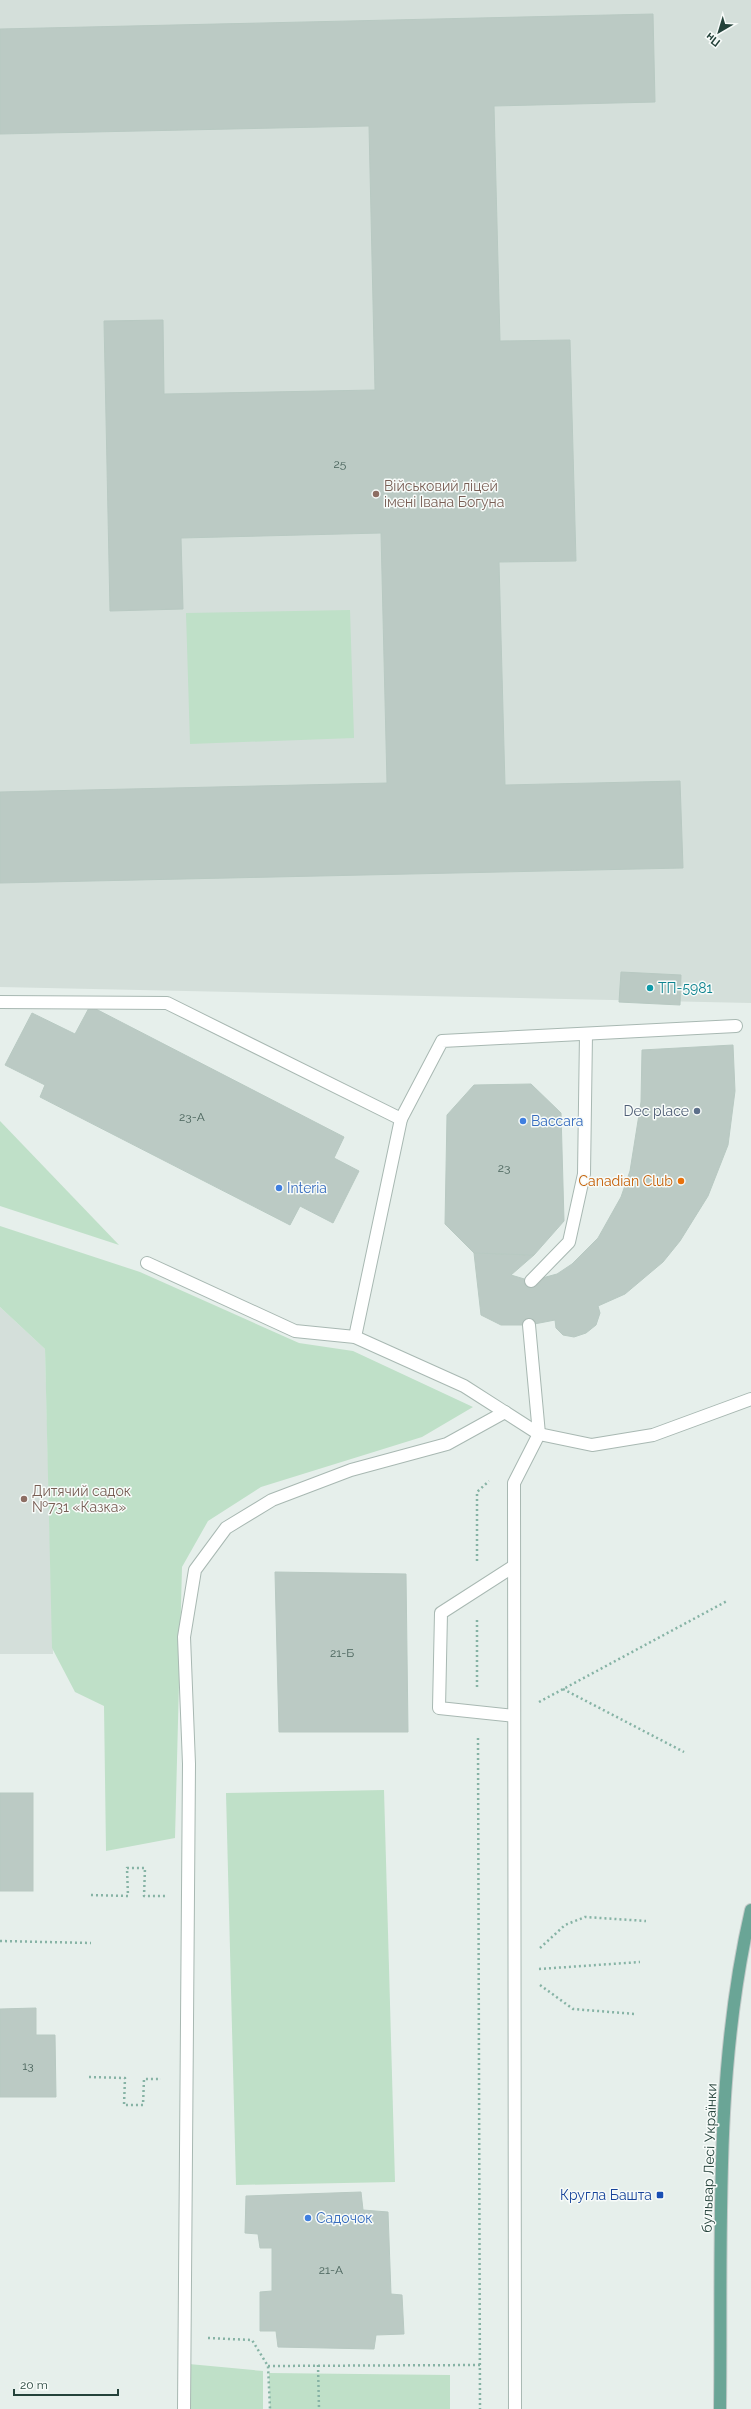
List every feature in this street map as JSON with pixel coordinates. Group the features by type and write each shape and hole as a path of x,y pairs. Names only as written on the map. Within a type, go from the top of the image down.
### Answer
{"main road":[{"name":"бульвар Лесі Українки","path":"720,2409 722,2195 728,2048 740,1959 751,1910"}],"lane":[{"path":"0,1002 167,1003 401,1119"},
{"path":"356,1338 401,1119 442,1041 736,1026"},
{"path":"531,1281 569,1242 584,1174 586,1034"},
{"path":"147,1263 295,1331 356,1338 464,1386 539,1434 592,1445 600,1444 654,1435 751,1399"},
{"path":"515,2409 520,1971 514,1716 514,1483 539,1434 529,1325"},
{"path":"184,2409 189,1764 184,1638 195,1570 226,1528 272,1500 351,1470 447,1444 505,1412"},
{"path":"514,1566 442,1613 439,1708 514,1716"}],"path":[{"path":"480,2409 477,1492 494,1476"},
{"path":"514,1716 727,1600"},
{"path":"563,1689 684,1752"},
{"path":"91,1894 128,1896 127,1868 145,1868 144,1896 188,1895"},
{"path":"520,1971 542,1946 565,1925 585,1917 646,1921"},
{"path":"0,1941 91,1943"},
{"path":"520,1971 640,1962"},
{"path":"520,1971 573,2009 635,2014"},
{"path":"89,2077 125,2078 124,2105 143,2104 144,2079 186,2078"},
{"path":"184,2338 252,2340 268,2366 270,2409"},
{"path":"318,2365 318,2409"},
{"path":"268,2366 480,2365"}],"shaded area":[{"name":"Військовий ліцей імені Івана Богуна","path":"0,0 751,0 751,1003 0,987"},
{"name":"Дитячий садок №731 «Казка»","path":"0,1307 45,1349 53,1654 0,1654"}],"green space":[{"path":"350,610 354,738 190,744 186,613"},
{"path":"0,1121 119,1245 0,1206"},
{"path":"0,1226 140,1272 299,1343 353,1351 473,1407 422,1437 261,1487 208,1521 182,1567 175,1838 106,1851 104,1706 75,1692 52,1648 45,1349 0,1307"},
{"path":"384,1790 395,2182 236,2185 226,1793"},
{"path":"189,2364 263,2371 263,2409 188,2409"},
{"path":"269,2373 450,2375 450,2409 270,2409"}],"building":[{"name":"Військовий ліцей імені Івана Богуна","path":"653,14 655,102 494,106 500,341 570,340 576,561 499,562 505,785 680,781 683,868 0,883 0,792 387,783 381,533 181,538 183,609 110,611 104,321 163,320 164,394 375,390 369,126 0,134 0,29"},
{"name":"ТП-5981","path":"621,972 681,975 680,1005 619,1002"},
{"path":"90,1006 344,1137 334,1158 359,1171 333,1223 300,1206 290,1225 40,1097 45,1085 5,1065 32,1013 75,1034"},
{"path":"733,1045 735,1091 728,1145 708,1196 680,1241 663,1262 625,1294 598,1306 600,1313 596,1325 586,1333 574,1337 563,1335 556,1328 555,1320 529,1325 501,1325 481,1315 474,1253 534,1255 511,1275 531,1281 557,1274 572,1264 598,1238 621,1197 630,1171 641,1102 642,1050"},
{"path":"531,1084 561,1113 564,1221 534,1255 474,1253 445,1224 447,1115 474,1085"},
{"path":"275,1572 406,1574 408,1732 279,1732"},
{"path":"0,1793 33,1793 33,1891 0,1891"},
{"path":"36,2008 36,2035 55,2035 56,2097 0,2097 0,2009"},
{"path":"361,2192 363,2210 388,2212 391,2294 402,2295 404,2334 376,2335 374,2349 278,2347 276,2331 260,2331 260,2292 272,2291 272,2248 260,2248 258,2234 245,2233 246,2196"}],"place":[{"name":"Військовий ліцей імені Івана Богуна","path":"376,494"},
{"name":"ТП-5981","path":"650,988"},
{"name":"Dec place","path":"697,1111"},
{"name":"Baccara","path":"523,1121"},
{"name":"Canadian Club","path":"681,1181"},
{"name":"Interia","path":"279,1188"},
{"name":"Дитячий садок №731 «Казка»","path":"24,1499"},
{"name":"Кругла Башта","path":"660,2195"},
{"name":"Садочок","path":"308,2218"}]}
